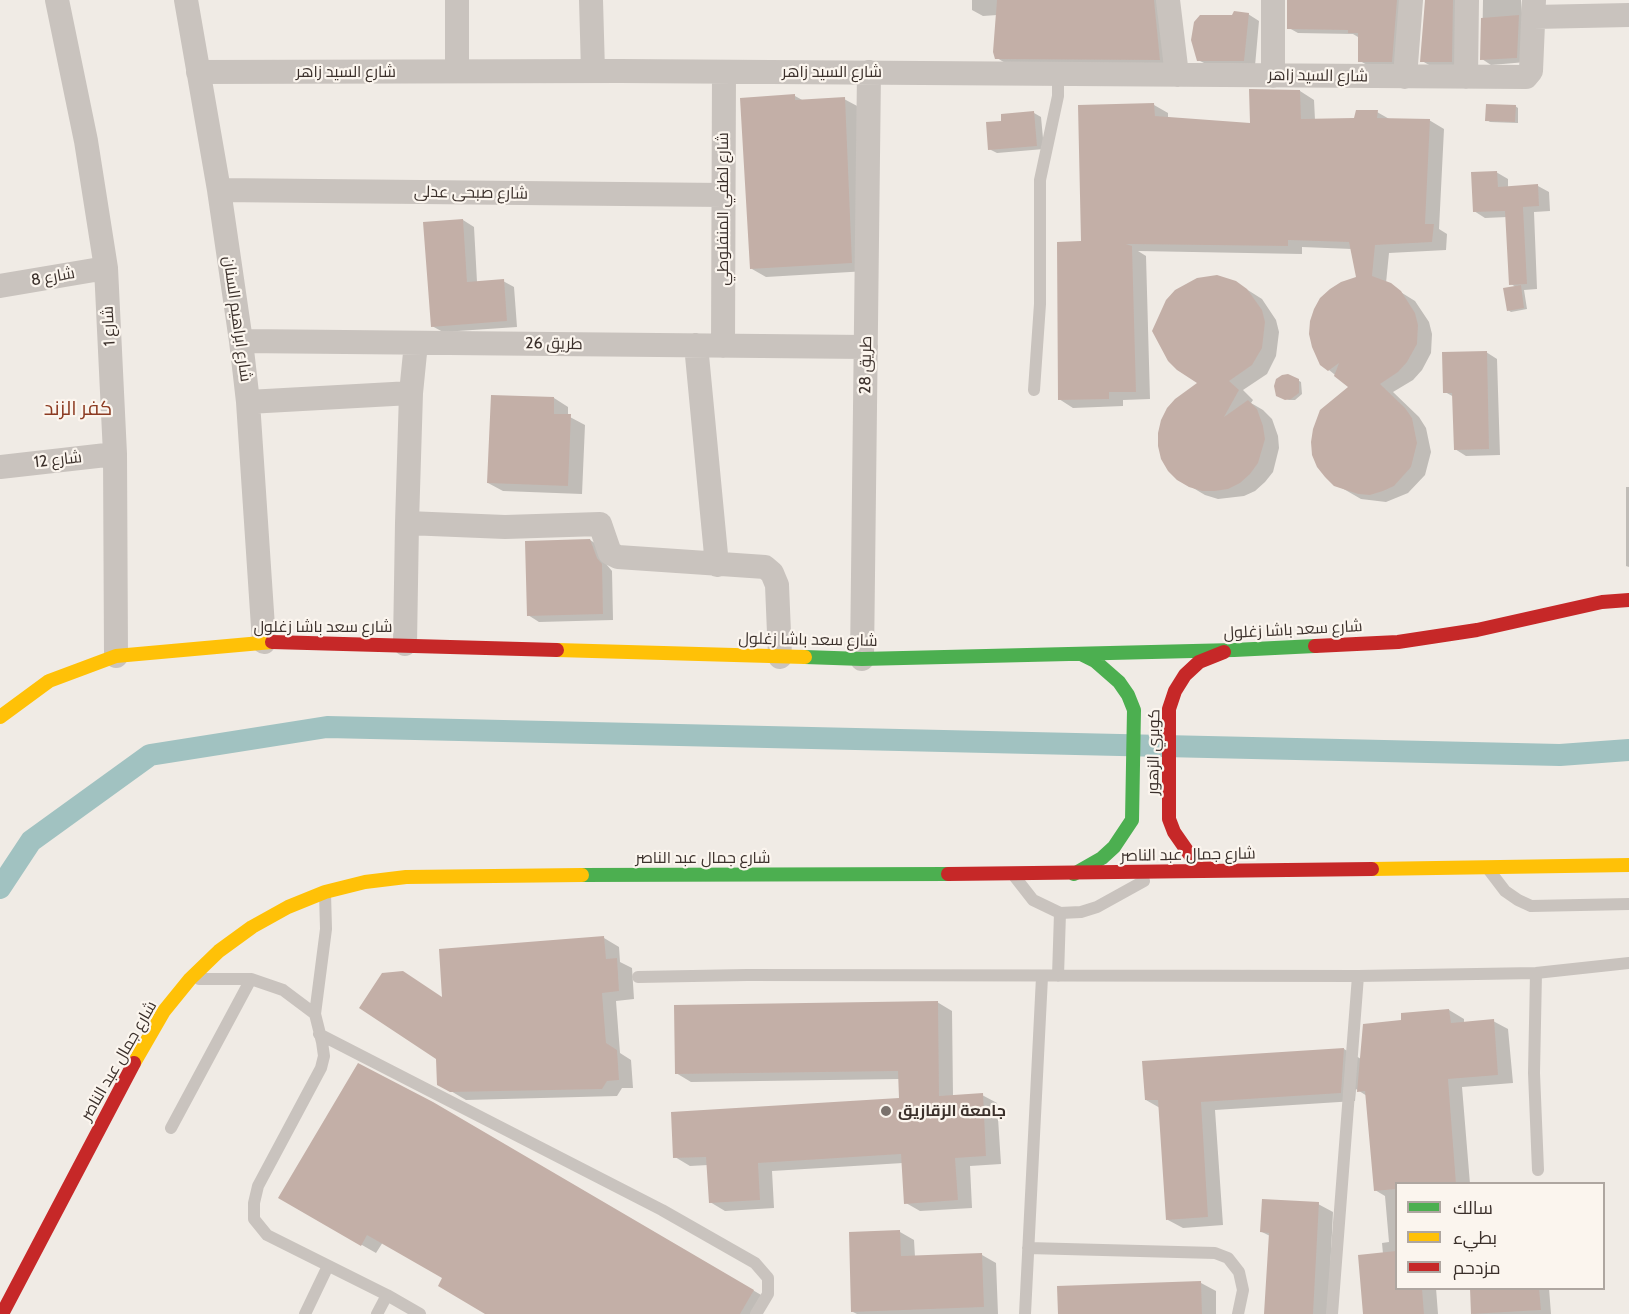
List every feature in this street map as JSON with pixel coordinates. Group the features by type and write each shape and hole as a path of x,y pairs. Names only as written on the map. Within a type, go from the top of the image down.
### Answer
{"highway":[{"name":"شارع سعد باشا زغلول","path":"0,717 49,681 116,656 264,642 405,644 862,659 1234,650 1398,642 1477,630 1602,602 1629,600"},
{"name":"كوبري الزهور","path":"1213,871 1190,855 1177,838 1169,819 1169,709 1174,691 1185,675 1199,662 1216,654 1234,650"},
{"name":"كوبري الزهور","path":"1074,874 1102,858 1114,847 1132,820 1134,710 1128,695 1114,676 1095,661 1081,654"},
{"name":"شارع جمال عبد الناصر","path":"2,1314 142,1047 164,1011 190,979 219,951 252,927 288,907 326,892 375,881 468,875 1074,874 1629,865"}],"street":[{"name":"شارع 1","path":"57,0 86,141 106,268 115,454 116,656"},
{"name":"شارع ابراهيم السنان","path":"186,0 219,190 241,340 248,402 264,642"},
{"path":"457,0 457,71"},
{"path":"591,0 593,71"},
{"path":"1168,0 1177,75"},
{"path":"1273,0 1273,76"},
{"path":"1405,77 1411,0"},
{"path":"1466,77 1467,0"},
{"name":"شارع السيد زاهر","path":"198,72 870,72 1526,77 1530,74 1534,8"},
{"path":"1534,8 1629,15"},
{"name":"شارع لطفي المنفلوطي","path":"723,346 724,72"},
{"name":"طريق 28","path":"862,659 870,72"},
{"name":"شارع صبحى عدلى","path":"219,190 723,195"},
{"name":"شارع 8","path":"0,286 106,268"},
{"name":"طريق 26","path":"241,340 866,347"},
{"path":"405,644 411,393 416,343"},
{"path":"696,345 717,566"},
{"path":"248,402 411,393"},
{"name":"شارع 12","path":"0,467 115,454"},
{"path":"407,523 505,527 600,524 609,553 618,557 717,566 760,566 772,573 777,585 780,657"}],"lane":[{"path":"1034,390 1040,303 1040,180 1058,96 1058,74"},
{"path":"1487,867 1506,891 1532,906 1629,904"},
{"path":"1013,873 1033,900 1060,913 1082,912 1097,907 1160,872"},
{"path":"326,892 326,928 315,1014 324,1056 321,1068 258,1186 254,1203 254,1219 267,1235 420,1314"},
{"path":"1058,976 1060,913"},
{"path":"638,977 747,975 1358,976 1536,973 1629,963"},
{"path":"1536,973 1534,1073 1538,1170"},
{"path":"1332,1314 1358,976"},
{"path":"1025,1314 1042,977"},
{"path":"190,979 251,979 283,990 315,1014"},
{"path":"171,1128 251,979"},
{"path":"319,1034 662,1210 755,1263 768,1278 768,1294 756,1314"},
{"path":"1028,1248 1215,1253 1228,1258 1239,1272 1243,1290 1238,1314"},
{"path":"305,1314 328,1266"},
{"path":"377,1314 387,1295"}],"building":[{"path":"997,0 1154,0 1160,60 995,59 993,52"},
{"path":"1287,0 1397,0 1392,62 1358,62 1358,33 1348,33 1348,30 1287,29"},
{"path":"1425,0 1453,0 1452,62 1420,62"},
{"path":"1234,11 1249,13 1244,61 1197,61 1191,40 1194,22 1200,15 1232,15"},
{"path":"1519,15 1517,58 1480,60 1481,18"},
{"path":"1249,89 1300,90 1301,119 1354,118 1356,110 1378,110 1377,118 1430,119 1425,224 1434,224 1432,242 1375,245 1372,276 1391,283 1401,291 1415,313 1418,325 1417,344 1407,362 1398,372 1380,384 1412,418 1417,443 1411,467 1394,486 1383,491 1370,495 1358,494 1334,486 1317,467 1312,455 1313,429 1320,410 1348,387 1334,376 1339,363 1328,371 1320,365 1309,334 1310,321 1320,298 1341,282 1356,277 1349,242 1288,240 1288,246 1126,244 1132,246 1136,392 1109,392 1109,399 1058,400 1057,242 1081,241 1078,105 1154,103 1155,116 1250,123"},
{"path":"795,94 795,100 845,97 852,263 750,269 740,98"},
{"path":"1486,104 1516,105 1515,122 1485,121"},
{"path":"1034,111 1037,146 988,150 986,122 1001,121 1001,114"},
{"path":"1497,171 1498,187 1538,184 1539,206 1523,207 1527,284 1509,285 1505,211 1473,212 1471,172"},
{"path":"463,219 467,282 504,279 507,321 431,327 423,222"},
{"path":"1217,275 1236,281 1247,289 1262,310 1265,322 1262,348 1252,365 1229,381 1239,390 1224,417 1248,400 1257,409 1265,439 1258,463 1240,483 1228,489 1202,491 1177,480 1161,459 1158,433 1161,420 1175,399 1197,383 1168,361 1152,331 1166,300 1175,290 1197,278"},
{"path":"1521,285 1524,308 1507,311 1503,288"},
{"path":"1487,351 1489,449 1454,450 1452,393 1443,393 1442,352"},
{"path":"1288,374 1299,379 1299,393 1285,400 1276,396 1274,386 1276,379"},
{"path":"491,395 554,397 554,414 571,414 568,486 487,483"},
{"path":"590,539 597,558 602,564 603,614 527,616 525,541"},
{"path":"604,936 606,959 617,958 619,991 602,993 606,1043 617,1050 619,1080 607,1081 602,1089 450,1092 437,1085 436,1059 359,1008 382,973 403,971 442,997 439,949"},
{"path":"938,1001 939,1096 983,1093 986,1156 955,1158 958,1200 904,1204 901,1154 758,1163 760,1200 709,1203 706,1157 673,1158 671,1112 899,1098 898,1071 675,1074 674,1005"},
{"path":"1449,1009 1451,1023 1494,1019 1498,1075 1448,1079 1456,1182 1395,1182 1395,1189 1374,1191 1365,1091 1357,1092 1363,1024 1401,1020 1401,1013"},
{"path":"1344,1048 1341,1093 1201,1102 1208,1217 1166,1220 1158,1100 1145,1100 1142,1061"},
{"path":"358,1063 433,1102 754,1290 740,1314 485,1314 438,1286 442,1278 367,1235 361,1246 278,1198"},
{"path":"1262,1199 1319,1202 1313,1314 1264,1314 1269,1233 1260,1232"},
{"path":"900,1230 901,1256 982,1253 984,1307 851,1312 849,1232"},
{"path":"1395,1251 1395,1290 1422,1290 1424,1314 1363,1314 1358,1255"},
{"path":"1201,1281 1202,1314 1058,1314 1057,1286"},
{"path":"1470,1290 1539,1290 1541,1310 1471,1314"}],"waterway":[{"path":"0,888 31,841 150,755 327,727 1560,755 1629,750"}],"traffic: fast":[{"path":"805,657 862,659 1315,646"},
{"path":"1074,874 1102,858 1114,847 1132,820 1134,710 1119,682 1095,661 1081,654"},
{"path":"582,875 948,874"}],"traffic: slow":[{"path":"0,717 49,681 116,656 272,642"},
{"path":"557,650 805,657"},
{"path":"1372,869 1629,865"},
{"path":"134,1063 164,1011 190,979 219,951 252,927 288,907 325,892 365,882 406,877 582,875"}],"traffic: jam":[{"path":"1315,646 1398,642 1477,630 1602,602 1629,600"},
{"path":"272,642 557,650"},
{"path":"1213,871 1190,855 1174,832 1169,819 1169,709 1175,691 1185,675 1199,662 1224,652"},
{"path":"948,874 1372,869"},
{"path":"2,1314 134,1063"}],"place":[{"name":"جامعة الزقازيق","path":"886,1111"}],"district":[{"name":"كفر الزند","path":"78,409"}]}
